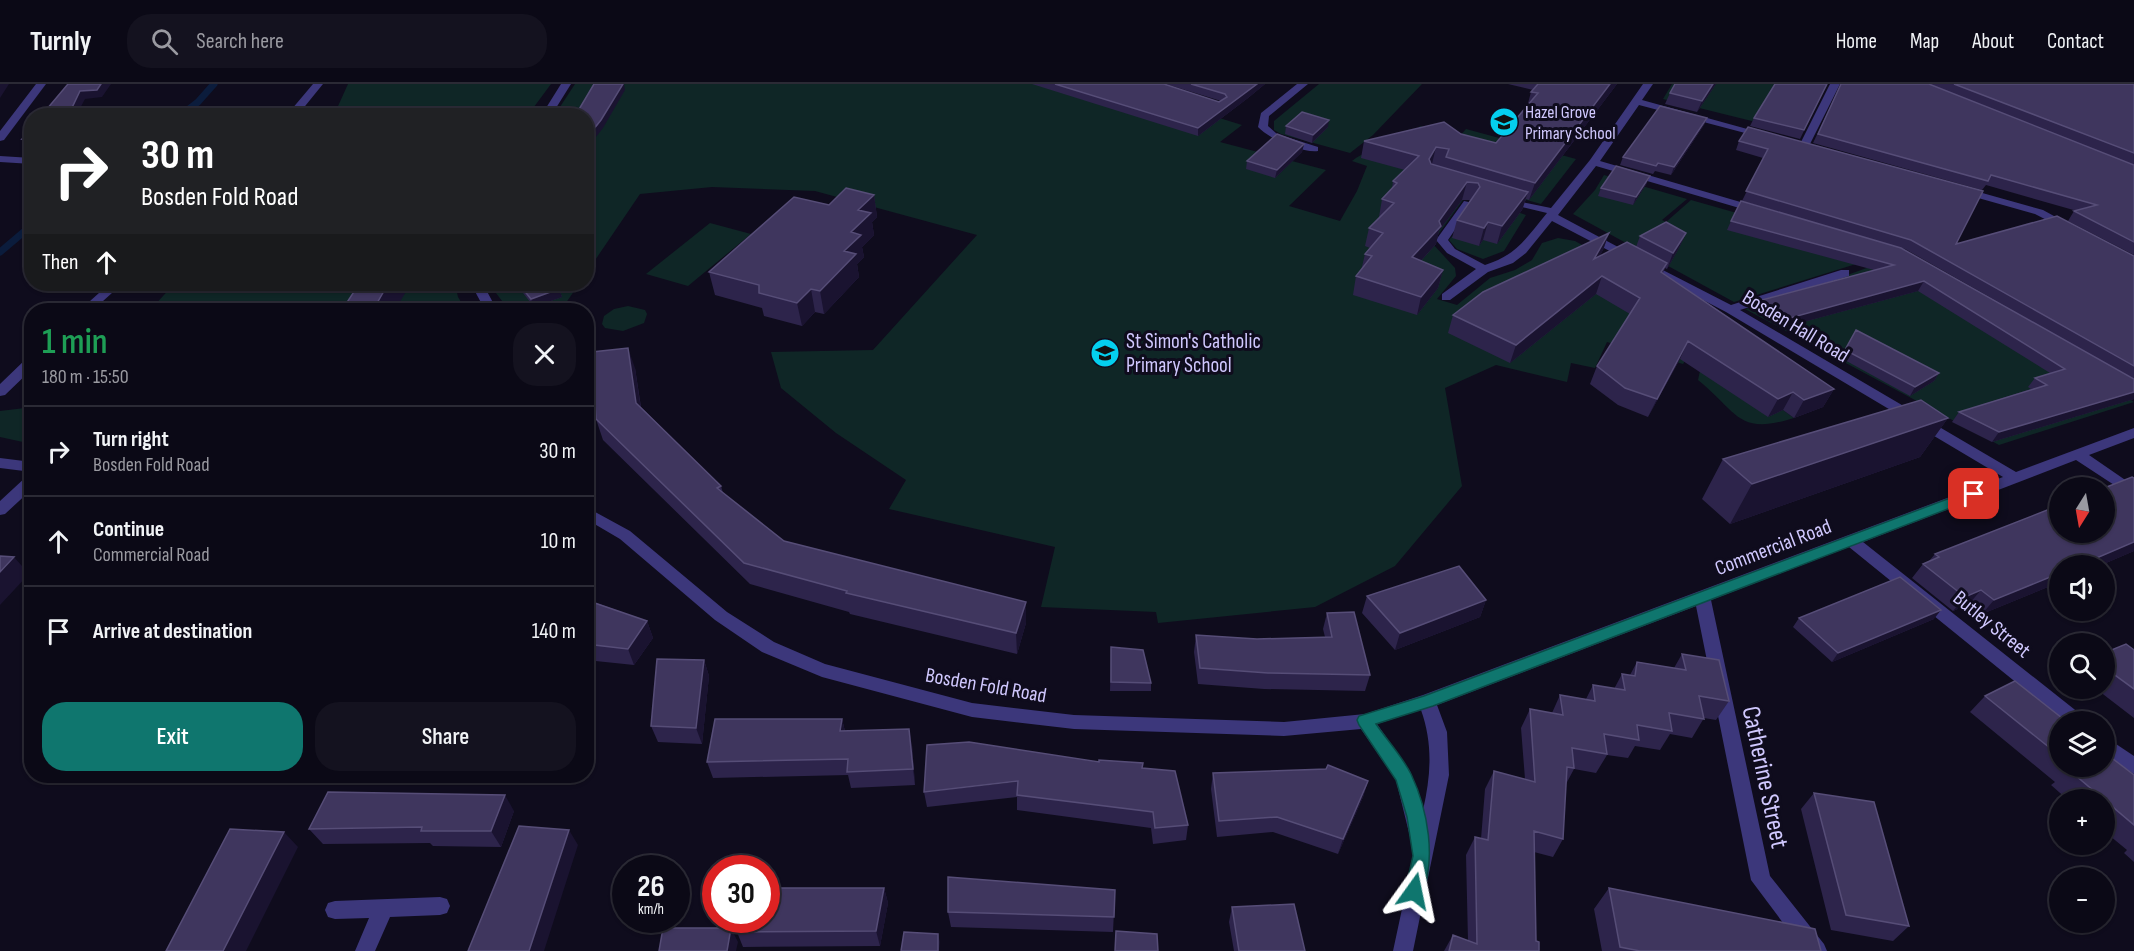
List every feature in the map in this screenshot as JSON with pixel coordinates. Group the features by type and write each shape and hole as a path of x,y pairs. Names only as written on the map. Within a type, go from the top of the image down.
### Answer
{"street":[{"path":"0,138 41,84"},
{"path":"298,108 318,84"},
{"path":"551,108 566,84"},
{"path":"1303,84 1264,116 1263,127 1273,136 1314,148"},
{"path":"1446,297 1484,270 1509,261 1522,251 1594,162 1648,84"},
{"path":"1804,146 1835,84"},
{"path":"1636,102 1771,137"},
{"path":"0,159 24,160"},
{"path":"1594,162 1764,212"},
{"path":"1950,187 2039,212 2081,235"},
{"name":"Bosden Hall Road","path":"1494,197 1553,214 1730,309 2015,478"},
{"path":"1468,203 1442,240 1451,251 1484,270"},
{"path":"1730,309 1845,273"},
{"path":"94,303 108,291"},
{"path":"0,392 24,369"},
{"name":"Commercial Road","path":"1427,701 2134,433"},
{"path":"2077,454 2134,493"},
{"path":"0,463 24,466"},
{"path":"0,510 24,488"},
{"name":"Bosden Fold Road","path":"594,517 625,535 721,616 768,647 822,670 972,710 1074,722 1284,729 1365,720 1427,701"},
{"name":"Butley Street","path":"1850,540 2064,711"},
{"name":"Catherine Street","path":"1702,596 1761,880 1817,951"},
{"path":"1403,951 1440,775 1438,732 1427,701"},
{"path":"1365,720 1404,777 1416,817 1422,856"},
{"path":"2115,751 2134,766"},
{"path":"335,910 440,906"},
{"path":"365,951 384,908"}],"green space":[{"path":"348,84 551,84 533,108 337,108"},
{"name":"St Simon's Catholic Primary School","path":"575,84 1110,84 1242,125 1220,142 1326,170 1289,206 1340,221 1357,191 1367,166 1352,161 1360,155 1406,138 1420,126 1459,137 1466,129 1576,159 1541,204 1446,178 1456,168 1433,163 1418,180 1466,196 1432,243 1455,268 1456,276 1437,299 1457,305 1490,278 1515,270 1532,260 1542,243 1558,238 1575,241 1684,301 1697,342 1683,364 1607,342 1595,368 1571,363 1567,382 1496,365 1445,388 1462,486 1395,566 1315,607 1158,623 1156,612 1041,607 1055,547 889,509 906,480 836,433 781,388 771,352 873,350 977,235 815,191 712,187 640,194 594,262 594,108 559,108"},
{"path":"1319,84 1422,84 1373,135 1350,153 1281,134 1274,130 1274,121"},
{"path":"1672,84 1819,84 1796,132 1663,99"},
{"path":"1604,175 1687,199 1662,220 1666,222 1691,200 1885,255 1734,302 1573,214 1595,190"},
{"path":"1482,200 1526,215 1504,251 1483,259 1457,249 1449,240"},
{"path":"710,223 751,234 688,286 646,274"},
{"path":"1897,257 2134,402 1999,445 1745,309 1814,291 1828,282"},
{"path":"168,291 457,291 462,303 157,303"},
{"path":"494,291 574,291 566,303 504,303"},
{"path":"628,306 645,310 647,314 644,323 623,331 605,328 602,324 604,316 614,309"},
{"path":"1701,366 1773,403 1794,418 1761,424 1740,418 1698,380"},
{"path":"24,408 23,442 0,437 0,411"}],"building":[{"path":"68,84 101,84 97,90 80,91 72,108 48,108"},
{"path":"594,84 623,84 594,129 594,108 580,108"},
{"path":"1055,84 1164,84 1219,102 1227,97 1225,94 1191,84 1257,84 1198,128"},
{"path":"1538,84 1610,84 1535,183 1446,157 1449,149 1436,147 1429,159 1431,164 1528,192 1502,226 1488,222 1484,228 1457,220 1480,187 1478,183 1467,182 1439,221 1441,226 1412,257 1443,270 1421,297 1356,276 1372,256 1365,254 1383,233 1369,228 1394,203 1382,199 1397,183 1393,181 1419,156 1364,141 1444,122 1461,134 1496,143 1538,93 1531,92"},
{"path":"1675,84 1713,84 1702,101 1670,93"},
{"path":"1775,84 1827,84 1804,130 1754,118"},
{"path":"1841,84 1929,84 2134,165 2134,242 2074,211 2097,205 1991,175 1988,181 1818,134"},
{"path":"1954,84 2134,84 2134,153"},
{"path":"1660,106 1707,118 1674,167 1658,163 1656,166 1623,157"},
{"path":"1302,112 1329,120 1313,135 1286,126"},
{"path":"1748,127 1983,191 1956,244 2057,216 2134,256 2134,366 1911,240 1746,191 1768,149 1739,141"},
{"path":"1277,134 1304,144 1277,170 1247,161"},
{"path":"1616,166 1650,176 1636,197 1601,188"},
{"path":"846,188 874,195 858,210 871,213 851,232 861,235 844,251 856,254 820,291 811,289 797,303 759,293 759,285 709,272 794,197 829,205"},
{"path":"1741,201 1901,248 2134,379 2134,392 1999,432 1959,412 2047,385 2035,378 2065,369 1924,281 1790,318 1758,301 1894,265 1731,221"},
{"path":"1666,222 1686,233 1673,253 1640,236"},
{"path":"1609,233 1594,259 1627,242 1667,263 1661,272 1834,389 1804,400 1793,392 1778,399 1688,341 1657,399 1625,388 1597,366 1640,298 1602,276 1516,345 1453,315 1483,292"},
{"path":"354,291 384,291 377,303 347,303"},
{"path":"525,291 553,291 531,299"},
{"path":"1856,330 1939,373 1915,387 1845,350"},
{"path":"628,348 636,403 721,486 717,488 784,541 1026,602 1016,633 846,593 847,591 744,563 596,419 594,352"},
{"path":"1921,400 1948,418 1752,484 1723,459"},
{"path":"2134,478 2134,542 2104,555 2049,555 2049,578 1994,600 1981,590 1965,597 1923,564 1939,557 1935,554 2049,509 2049,543 2115,543 2115,484"},
{"path":"0,556 14,557 0,572"},
{"path":"1459,566 1486,600 1400,633 1367,596"},
{"path":"1900,577 1941,610 1838,653 1799,618"},
{"path":"594,603 647,621 628,649 594,645"},
{"path":"1354,612 1370,675 1268,673 1200,668 1196,635 1257,639 1332,637 1327,613"},
{"path":"2126,644 2134,650 2134,689 2115,675 2115,648"},
{"path":"1111,647 1143,650 1151,683 1111,682"},
{"path":"1682,654 1719,660 1729,701 1699,696 1704,719 1669,713 1672,731 1637,725 1639,740 1604,734 1607,754 1572,748 1574,768 1567,767 1563,839 1534,831 1536,941 1539,942 1539,951 1449,951 1453,935 1477,944 1475,837 1488,840 1494,771 1535,782 1530,709 1563,715 1560,695 1595,701 1593,685 1625,690 1622,674 1635,676 1637,662 1686,670"},
{"path":"657,659 704,660 696,728 651,726"},
{"path":"2015,681 2053,711 2049,711 2049,747 1985,696"},
{"path":"715,719 842,719 840,731 909,729 913,769 847,772 848,759 707,762"},
{"path":"969,742 1099,762 1099,760 1143,763 1142,768 1175,771 1188,825 1155,828 1153,812 1017,795 1018,781 924,792 927,745"},
{"path":"2115,760 2134,775 2134,825 2115,809 2115,789 2092,789 2077,777 2115,777"},
{"path":"1328,765 1368,781 1343,839 1277,817 1219,821 1213,773 1326,769"},
{"path":"328,792 505,795 491,831 421,831 422,827 309,829"},
{"path":"1814,793 1874,802 1909,926 1846,915"},
{"path":"519,826 569,830 529,951 468,951"},
{"path":"230,829 284,832 223,951 166,951"},
{"path":"948,877 1115,890 1114,917 948,912"},
{"path":"780,888 884,888 876,931 780,932"},
{"path":"1609,888 1815,929 1821,951 1640,951 1620,947"},
{"path":"1294,904 1305,951 1239,951 1232,907"},
{"path":"690,928 702,928 702,933 730,933 727,951 659,951 662,933 690,933"},
{"path":"1116,931 1157,934 1158,951 1115,951"},
{"path":"904,932 938,934 938,951 901,951"}],"waterway":[{"path":"190,108 214,84"},
{"path":"0,252 24,232"}],"place":[{"name":"Hazel Grove Primary School","path":"1504,122"},
{"name":"St Simon's Catholic Primary School","path":"1105,353"}],"route":[{"path":"1414,891 1422,856 1416,817 1404,777 1365,720 1427,701 1974,494"}]}
